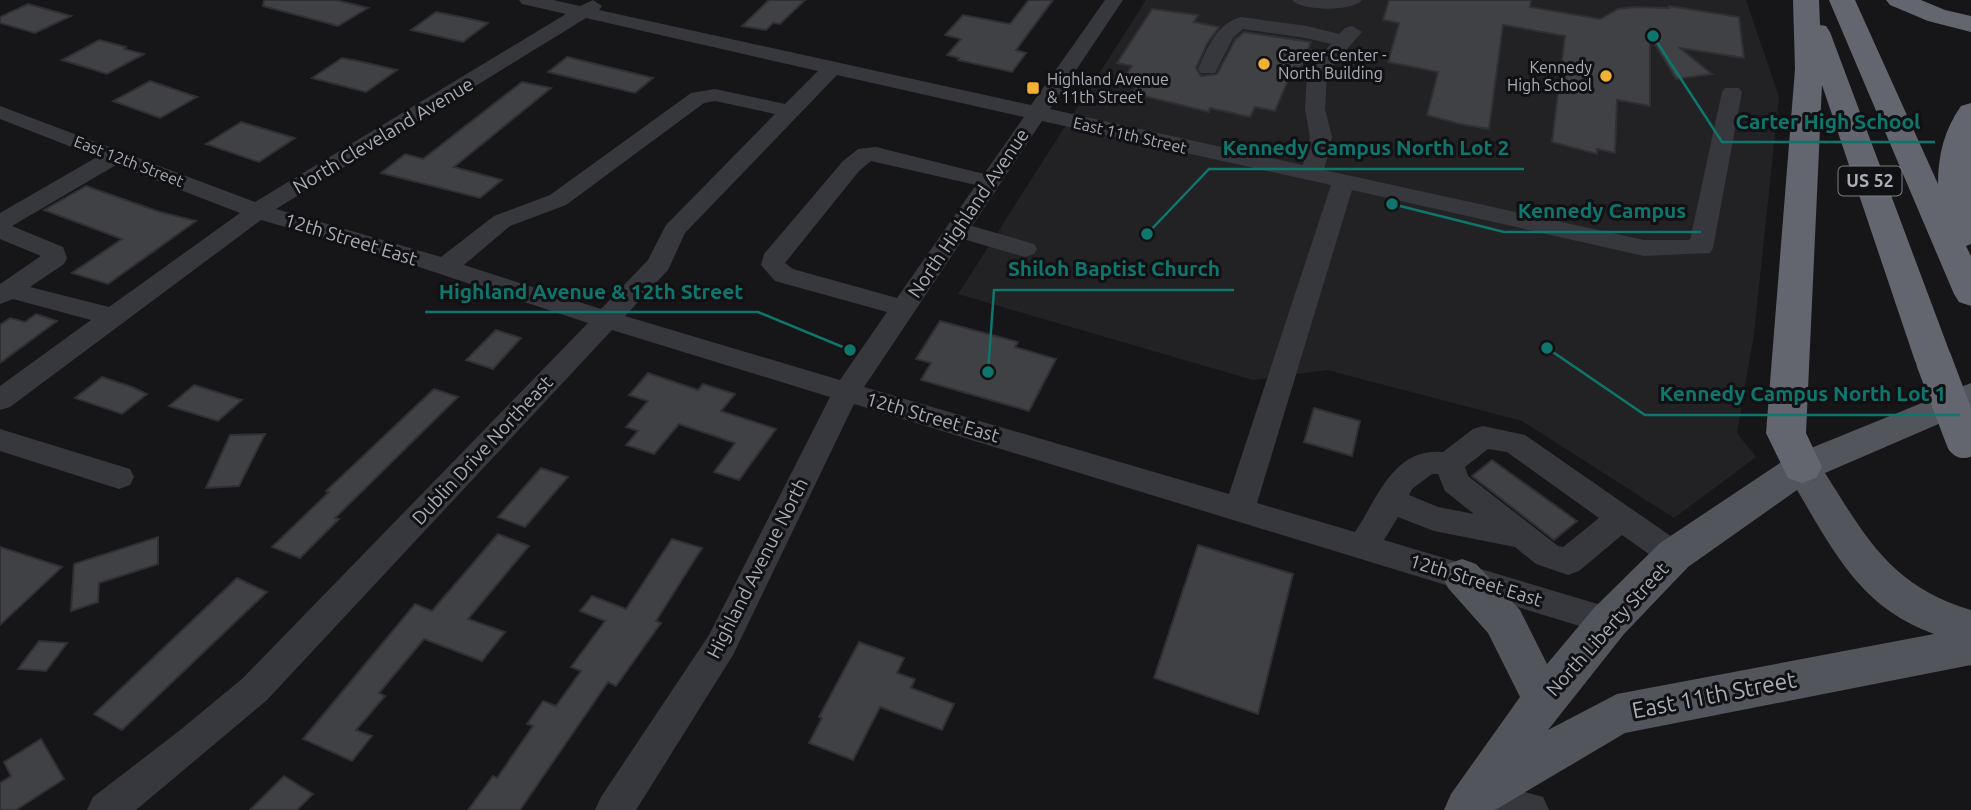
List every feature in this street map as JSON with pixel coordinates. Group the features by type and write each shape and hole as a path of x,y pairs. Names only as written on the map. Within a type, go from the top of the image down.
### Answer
{"highway":[{"name":"US 52","path":"1806,0 1967,449"},
{"path":"1802,467 1786,433 1809,69 1806,0"},
{"name":"US 52","path":"1842,0 1969,289"},
{"path":"1899,0 1937,16 1971,24"},
{"path":"1969,289 1953,195 1959,136 1971,112"}],"main road":[{"name":"North Liberty Street","path":"1472,803 1544,699 1609,621 1674,555 1802,467 1971,396"},
{"path":"1802,467 1873,578 1917,609 1950,623 1971,628"},
{"path":"1462,576 1505,623 1516,651 1544,699"},
{"name":"East 11th Street","path":"1472,803 1617,714 1971,646"}],"street":[{"name":"East 11th Street","path":"528,0 593,6 833,67 1035,114 1644,248 1701,248 1732,92"},
{"name":"North Highland Avenue","path":"847,391 1114,0"},
{"path":"1301,0 1348,3 1353,0"},
{"name":"North Cleveland Avenue","path":"0,400 257,211 593,6"},
{"path":"1208,69 1233,24 1347,36 1317,71 1315,109 1321,137 1312,175"},
{"name":"Dublin Drive Northeast","path":"106,810 192,743 255,688 357,584 659,264 674,230 833,67"},
{"path":"445,267 502,222 558,200 698,97 715,95 790,111"},
{"name":"East 12th Street","path":"0,112 257,211"},
{"path":"904,308 784,275 773,265 773,260 851,166 866,155 876,154 989,182"},
{"path":"0,223 115,156"},
{"path":"1240,508 1343,183"},
{"name":"12th Street East","path":"257,211 445,267 605,319 1609,621"},
{"path":"957,229 1025,249"},
{"path":"0,230 54,252 55,258 4,293"},
{"path":"4,293 113,317"},
{"name":"Highland Avenue North","path":"614,810 721,645 847,391"},
{"path":"1363,546 1392,501 1400,482 1426,462 1449,464 1483,437 1515,443 1674,555"},
{"path":"0,440 119,477"},
{"path":"1449,464 1456,483 1547,555 1568,562 1621,517"},
{"path":"1392,501 1434,519 1524,536"},
{"path":"1472,803 1530,810"}],"shaded area":[{"path":"1146,0 1746,0 1779,97 1754,334 1737,433 1756,457 1674,518 1522,421 1327,370 1253,380 958,294"}],"building":[{"path":"264,0 336,0 368,8 338,26 263,6"},
{"path":"769,0 805,0 780,24 773,23 766,30 742,26"},
{"path":"1029,0 1053,0 1016,50 1026,53 1012,72 947,55 961,39 945,35 963,15 1010,24"},
{"path":"1389,0 1531,0 1530,7 1600,19 1618,9 1669,6 1739,17 1744,58 1680,48 1712,74 1676,79 1650,36 1650,106 1617,100 1615,153 1597,149 1597,154 1552,142 1565,36 1503,25 1489,129 1460,124 1427,115 1438,72 1388,62 1399,23 1383,20"},
{"path":"28,4 71,16 35,33 0,23 0,17"},
{"name":"Career Center - North Building","path":"1152,9 1198,15 1194,22 1219,27 1207,44 1196,68 1201,76 1217,74 1235,40 1244,32 1311,42 1301,67 1294,66 1275,111 1255,107 1250,117 1210,108 1209,112 1132,93 1139,81 1124,78 1132,66 1117,63"},
{"path":"436,12 488,23 463,42 411,30"},
{"path":"99,40 144,54 107,74 62,60"},
{"path":"567,57 653,78 635,93 548,72"},
{"path":"342,58 397,70 366,92 312,78"},
{"path":"150,81 197,97 160,118 113,101"},
{"path":"522,82 551,88 454,167 502,180 480,198 381,173 405,154 423,159"},
{"path":"241,122 295,138 259,162 206,144"},
{"path":"86,186 160,212 196,221 108,284 72,273 122,239 44,210"},
{"path":"36,314 57,321 0,363 0,325 10,318 25,322"},
{"path":"940,321 1018,342 1015,347 1056,359 1029,411 921,380 931,363 916,359"},
{"path":"496,330 521,338 493,369 466,360"},
{"path":"648,373 698,390 703,384 735,394 721,411 776,429 739,480 714,472 735,443 679,424 654,454 626,445 638,431 626,427 648,401 629,395"},
{"path":"102,377 147,394 122,414 75,398"},
{"path":"194,385 242,400 218,421 169,406"},
{"path":"434,389 458,397 335,518 339,519 300,558 272,547 329,492 326,491"},
{"path":"1314,408 1360,421 1352,456 1304,442"},
{"path":"265,434 239,486 206,488 230,435"},
{"path":"1492,460 1577,521 1554,540 1472,476"},
{"path":"541,468 568,477 525,527 498,517"},
{"path":"498,534 529,546 468,619 505,632 482,661 424,639 379,693 385,696 356,730 372,736 352,761 303,739 415,604 432,611"},
{"path":"158,537 158,564 99,583 98,602 71,611 74,564"},
{"path":"672,539 702,548 656,621 661,623 616,686 608,682 520,810 468,810 493,776 497,778 533,726 527,724 543,701 556,706 581,671 571,667 605,621 580,611 592,596 626,609"},
{"path":"1198,545 1293,574 1258,714 1154,678"},
{"path":"0,547 62,567 0,625"},
{"path":"237,578 267,592 122,730 94,714"},
{"path":"39,641 67,643 46,671 18,669"},
{"path":"859,642 904,658 897,673 915,679 911,688 954,704 942,730 880,707 853,760 809,743 822,718 819,717"},
{"path":"41,739 64,779 16,810 0,810 0,783 11,776 4,762"},
{"path":"284,776 313,794 297,810 250,810"}],"place":[{"name":"Carter High School","path":"1653,36"},
{"name":"Career Center - North Building","path":"1264,64"},
{"name":"Kennedy High School","path":"1606,76"},
{"name":"Highland Avenue & 11th Street","path":"1033,88"},
{"name":"Kennedy Campus","path":"1392,204"},
{"name":"Kennedy Campus North Lot 2","path":"1147,234"},
{"name":"Kennedy Campus North Lot 1","path":"1547,348"},
{"name":"Highland Avenue & 12th Street","path":"850,350"},
{"name":"Shiloh Baptist Church","path":"988,372"}]}
